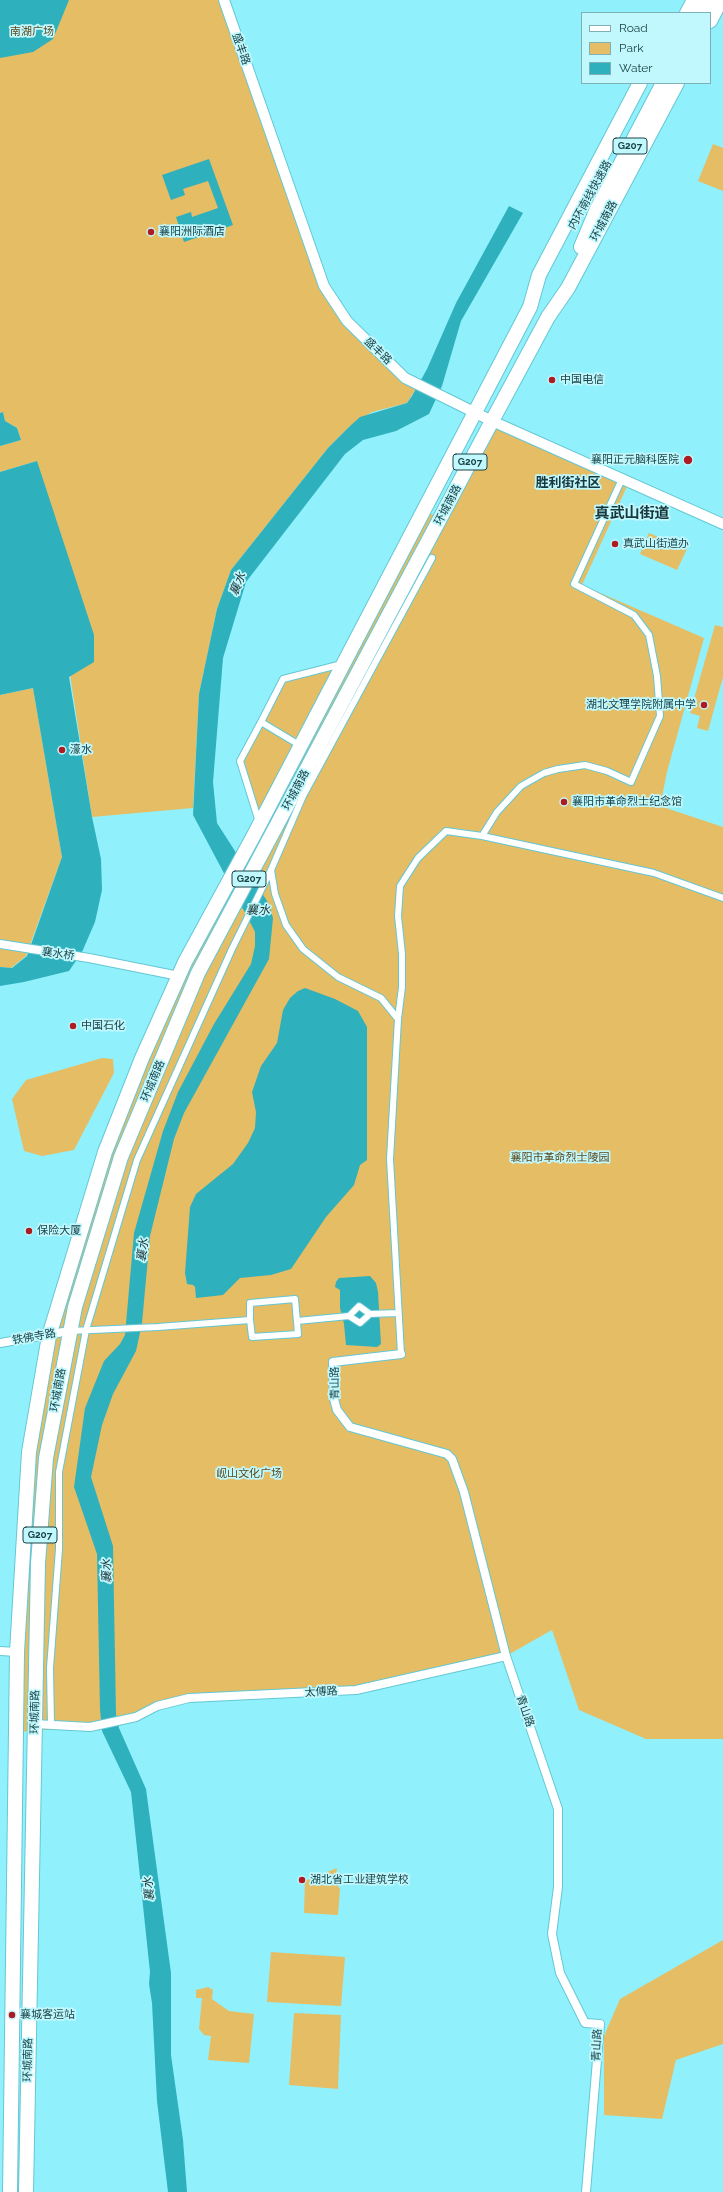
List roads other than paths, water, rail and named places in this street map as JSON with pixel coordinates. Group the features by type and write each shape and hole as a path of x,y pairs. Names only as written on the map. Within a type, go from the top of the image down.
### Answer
{"highway":[{"path":"677,12 683,0"},
{"path":"688,12 694,0"},
{"path":"701,12 707,0"},
{"path":"711,19 721,0"},
{"name":"环城南路","path":"7,2190 5,2174 12,2096 17,1652 29,1452 48,1336 105,1152 142,1058 179,976 221,892 257,829 475,413 530,306 539,275 639,84"},
{"name":"内环南线快速路","path":"548,317 564,288 592,205 650,84"},
{"name":"内环南线快速路","path":"530,306 545,274 592,205 662,84"},
{"name":"环城南路","path":"26,2191 38,1563 46,1458 69,1331 121,1157 198,973 492,421 548,317 568,288 676,84"},
{"path":"0,2135 12,2096"},
{"path":"5,2174 26,2174"},
{"name":"G207","path":"7,2190 26,2191"}],"street":[{"name":"盛丰路","path":"224,0 324,286 347,321 405,378 492,421 723,524"},
{"path":"482,836 497,812 521,786 544,773 558,769 585,766 607,770 631,782 660,716 657,676 650,635 634,615 574,584 622,479"},
{"path":"51,1725 50,1668 59,1549 59,1472 86,1330 137,1160 246,920 271,870 303,796 432,558"},
{"path":"257,829 240,762 283,679 344,663"},
{"path":"261,722 301,746"},
{"path":"401,1354 390,1159 398,1019 402,987 402,954 398,916 400,886 418,858 446,831 482,836 654,873 723,898"},
{"path":"271,870 275,894 286,925 302,949 338,977 381,998 398,1019"},
{"name":"襄水桥","path":"0,944 26,950 89,958 179,976"},
{"path":"295,1299 298,1334 252,1337 250,1320 250,1303 295,1299"},
{"path":"297,1322 346,1316 359,1306 370,1314 398,1313"},
{"path":"346,1316 360,1324 370,1314"},
{"path":"69,1331 158,1327 250,1320"},
{"name":"铁佛寺路","path":"0,1343 48,1336 69,1331"},
{"name":"青山路","path":"401,1354 333,1362 334,1399 338,1410 350,1427 447,1454 452,1459 464,1492 506,1656 558,1809 558,1887 552,1934 560,1973 585,2023 600,2024 586,2192"},
{"path":"0,1651 17,1652"},
{"name":"太傅路","path":"34,1724 90,1727 136,1717 157,1706 190,1698 356,1690 506,1656"}],"water":[{"path":"0,0 69,0 53,39 33,52 0,58"},
{"path":"209,159 233,225 184,242 176,217 191,212 192,217 218,208 208,181 183,189 185,195 171,200 162,175"},
{"name":"襄水","path":"509,206 523,213 461,321 442,386 429,414 396,431 363,440 345,454 246,582 223,658 213,782 217,823 269,904 273,918 269,959 184,1113 174,1139 150,1236 142,1323 136,1351 113,1394 102,1425 91,1477 113,1546 116,1714 119,1728 146,1789 171,1973 171,2055 183,2140 187,2192 168,2192 157,2101 152,2003 149,1984 150,1972 131,1792 102,1731 100,1709 97,1554 74,1487 85,1408 104,1361 120,1344 125,1335 134,1233 163,1131 178,1092 214,1024 251,964 255,946 255,932 193,815 199,694 217,609 231,570 328,448 350,426 360,417 407,403 427,369 456,303"},
{"path":"3,412 5,421 17,428 21,440 0,446 0,413"},
{"name":"濠水","path":"37,461 94,635 94,662 69,677 92,817 101,859 102,890 95,922 82,952 69,971 0,986 0,967 12,968 27,956 62,857 33,688 0,695 0,472"},
{"path":"305,988 335,999 358,1011 367,1027 367,1160 360,1165 354,1185 326,1217 291,1269 271,1275 240,1278 223,1295 196,1298 195,1287 187,1284 185,1273 190,1207 196,1194 233,1164 248,1143 255,1128 256,1112 252,1092 261,1066 277,1043 283,1010 290,998 298,991"},
{"path":"370,1276 376,1283 378,1292 381,1344 377,1347 346,1345 344,1324 340,1308 340,1290 335,1287 336,1282 339,1278"}],"place":[{"name":"襄阳洲际酒店","path":"151,232"},
{"name":"中国电信","path":"552,380"},
{"name":"襄阳正元脑科医院","path":"688,460"},
{"name":"真武山街道办","path":"615,544"},
{"name":"湖北文理学院附属中学","path":"704,705"},
{"name":"濠水","path":"62,750"},
{"name":"襄阳市革命烈士纪念馆","path":"564,802"},
{"name":"中国石化","path":"73,1026"},
{"name":"保险大厦","path":"29,1231"},
{"name":"湖北省工业建筑学校","path":"302,1880"},
{"name":"襄城客运站","path":"12,2015"}],"district":[{"name":"胜利街社区","path":"568,483"},
{"name":"真武山街道","path":"632,513"}],"park label":[{"name":"南湖广场","path":"32,32"},
{"name":"襄阳市革命烈士陵园","path":"560,1158"},
{"name":"岘山文化广场","path":"249,1474"}]}
